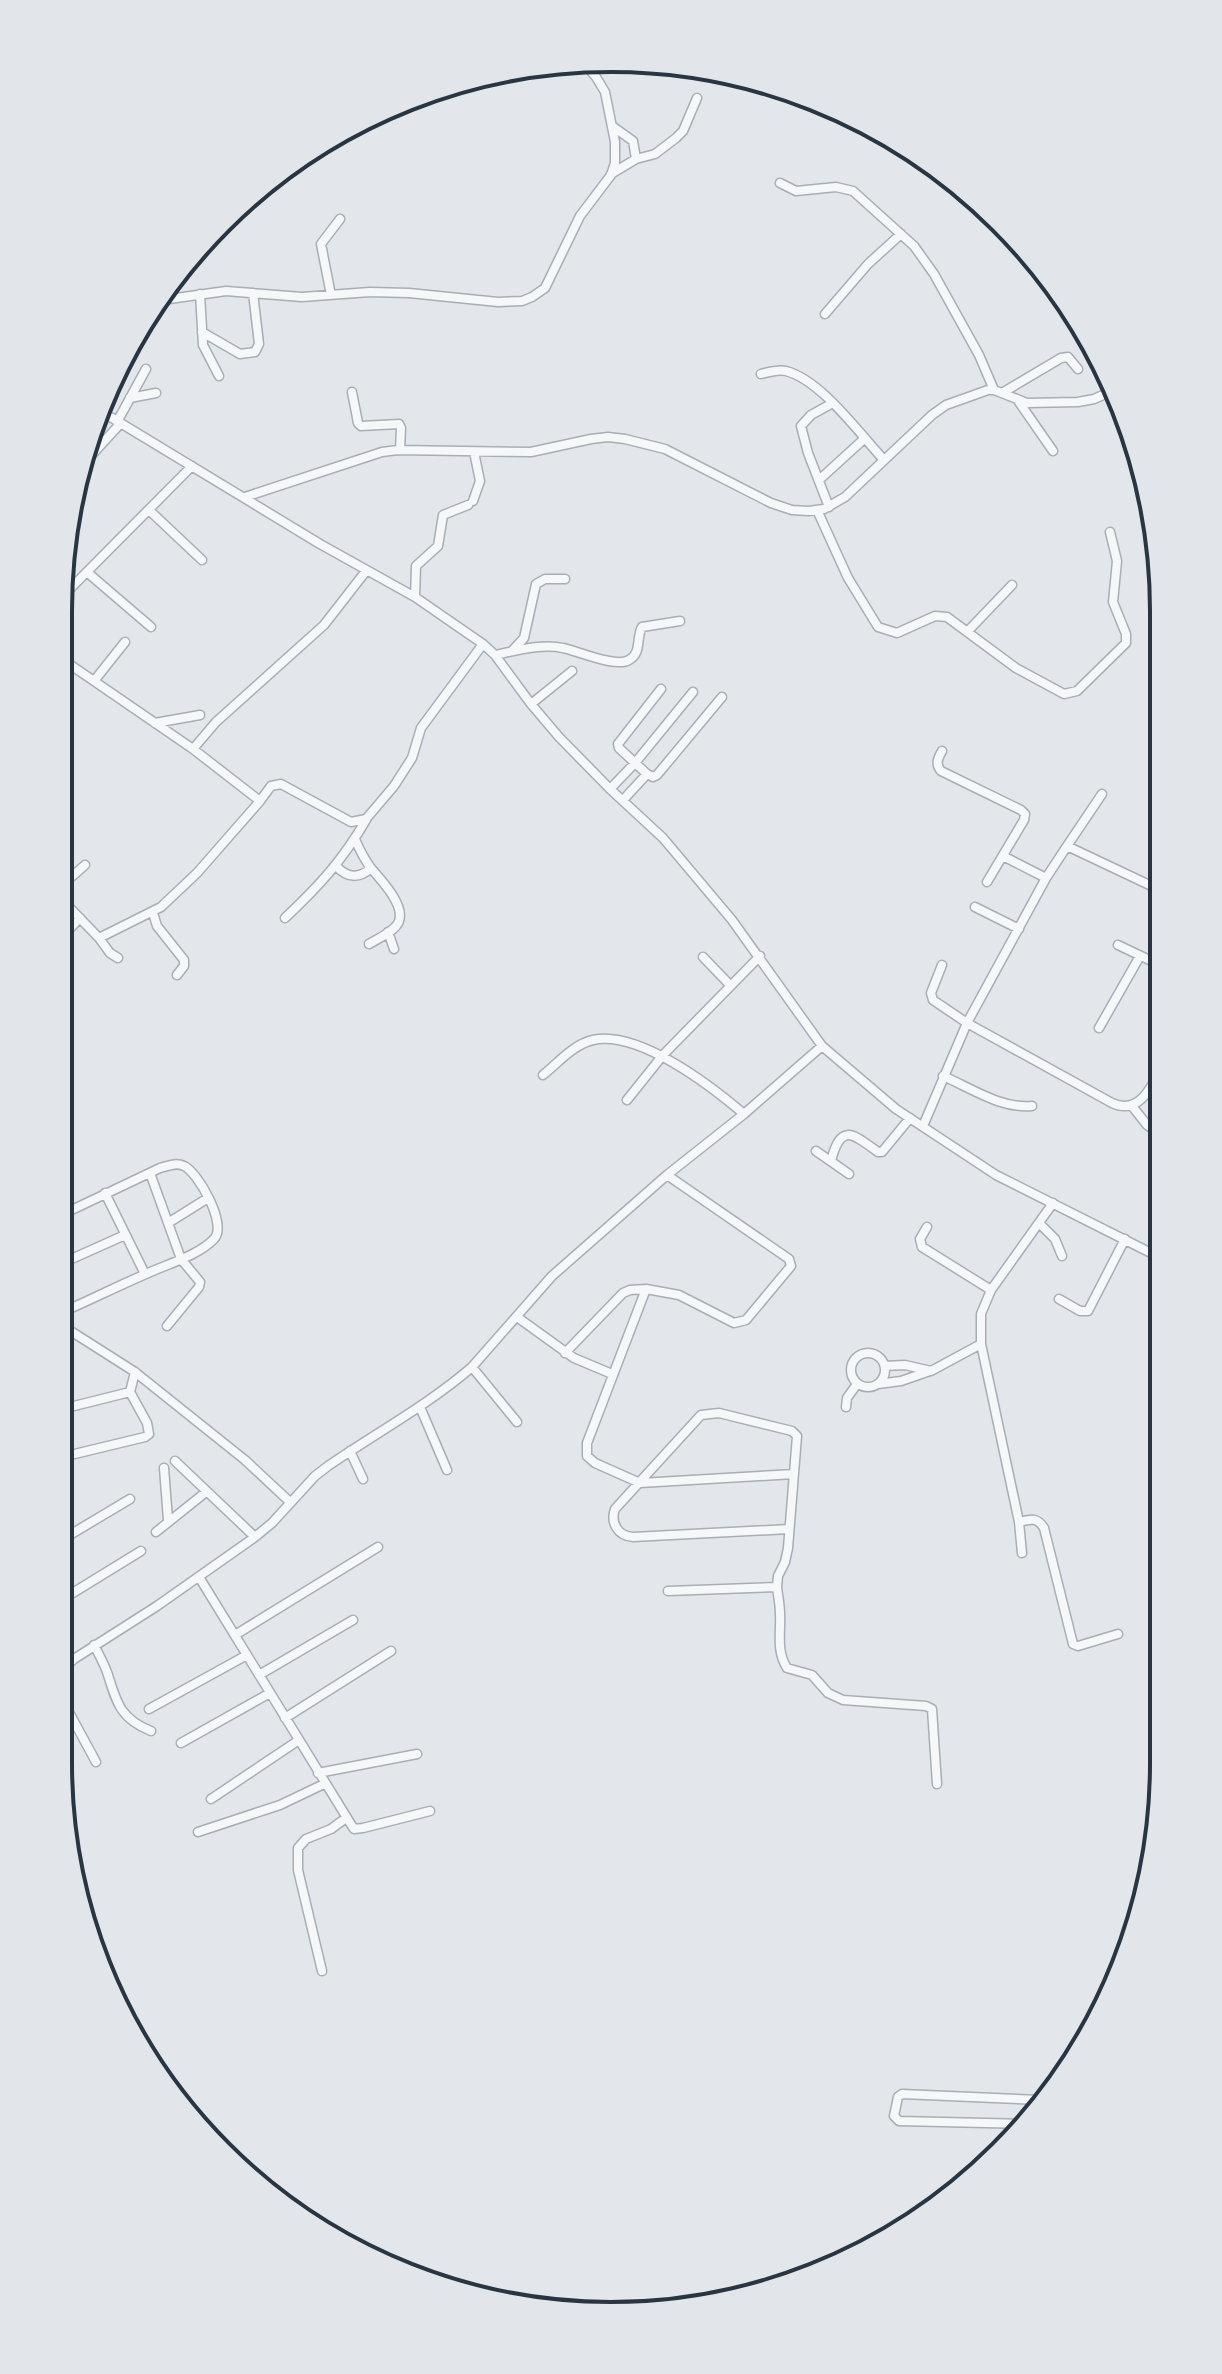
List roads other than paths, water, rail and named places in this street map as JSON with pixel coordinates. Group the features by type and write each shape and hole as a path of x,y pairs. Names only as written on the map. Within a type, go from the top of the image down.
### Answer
{"street":[{"path":"592,73 605,92 612,126 616,153 611,175"},
{"path":"172,298 226,291 302,297 370,292 498,302 522,301 545,288 580,216 611,175 636,159 655,154 676,138 683,131 697,98"},
{"path":"612,126 633,141 636,159"},
{"path":"780,183 796,191 836,187 853,191 914,246 934,274 998,392"},
{"path":"331,295 321,244 340,219"},
{"path":"825,314 868,264 901,234"},
{"path":"202,332 240,354 255,352 259,344 253,293"},
{"path":"200,294 203,345 219,376"},
{"path":"998,392 1061,358 1068,357 1078,369"},
{"path":"98,446 118,423 146,369"},
{"path":"761,374 787,371 815,385 884,460"},
{"path":"352,392 361,426 399,424 400,450"},
{"path":"245,497 382,452 531,452 608,437 665,449 771,503 792,510 817,510 845,497 946,405 978,392 998,392 1019,401 1039,404 1088,401 1104,394"},
{"path":"130,398 156,393"},
{"path":"1019,401 1053,451"},
{"path":"829,507 801,426 811,415 831,404"},
{"path":"109,417 366,571 415,597 483,644 559,737 663,838 760,956 822,1046 896,1109 996,1175 1150,1252"},
{"path":"819,480 864,439"},
{"path":"415,597 416,566 438,546 443,515 471,503 480,481 474,452"},
{"path":"73,587 192,466"},
{"path":"149,510 202,560"},
{"path":"817,510 848,578 878,627 897,633 929,618 947,617 1016,668 1064,694 1077,691 1115,656 1127,639 1113,602 1117,561 1110,532"},
{"path":"193,749 216,722 324,625 366,571"},
{"path":"88,573 151,627"},
{"path":"512,651 524,638 536,584 545,579 565,579"},
{"path":"967,632 1012,585"},
{"path":"495,655 557,647 621,662 637,653 642,627 680,621"},
{"path":"94,681 125,642"},
{"path":"285,918 336,866 366,819 394,786 412,758 421,728 483,644"},
{"path":"72,666 193,749 260,801"},
{"path":"531,704 572,671"},
{"path":"661,689 618,744 653,777 722,697"},
{"path":"610,789 693,692"},
{"path":"155,723 200,715"},
{"path":"942,751 937,760 941,771 1024,812 1024,820 987,882"},
{"path":"623,800 647,774"},
{"path":"99,938 153,913 197,873 271,786 281,784 344,820 366,819"},
{"path":"923,1126 967,1023 1046,878 1102,794"},
{"path":"355,839 371,868 386,883 399,913 399,922 369,944"},
{"path":"1067,846 1150,885"},
{"path":"1003,856 1046,878"},
{"path":"72,876 85,865"},
{"path":"336,866 342,872 357,877 371,868"},
{"path":"975,907 1019,929"},
{"path":"72,911 118,958"},
{"path":"153,913 157,926 184,960 183,969 177,975"},
{"path":"72,926 80,918"},
{"path":"388,932 394,949"},
{"path":"1118,945 1150,960"},
{"path":"627,1100 663,1055 760,956"},
{"path":"1099,1028 1140,956"},
{"path":"703,957 730,985"},
{"path":"942,965 931,993 932,998 967,1023 1112,1103 1132,1106 1140,1101 1150,1085"},
{"path":"543,1075 579,1045 608,1038 663,1055 744,1114"},
{"path":"74,1659 255,1537 315,1476 438,1395 472,1367 552,1276 822,1046"},
{"path":"943,1076 1011,1106 1032,1106"},
{"path":"1132,1106 1150,1127"},
{"path":"831,1161 839,1141 848,1135 855,1135 882,1152 910,1118"},
{"path":"816,1151 849,1174"},
{"path":"72,1210 170,1165 185,1166 208,1198 218,1219 219,1229 212,1242 181,1259 72,1308"},
{"path":"150,1173 181,1259 200,1282 167,1326"},
{"path":"565,1353 623,1293 630,1290 646,1289 679,1295 734,1323 746,1320 791,1266 789,1259 667,1175"},
{"path":"105,1193 145,1274"},
{"path":"168,1223 208,1198"},
{"path":"1022,1553 1019,1522 981,1344 981,1314 991,1290 1053,1203"},
{"path":"1040,1224 1055,1239 1062,1256"},
{"path":"927,1227 920,1239 922,1247 991,1290"},
{"path":"72,1259 125,1235"},
{"path":"1059,1299 1080,1311 1088,1311 1125,1239"},
{"path":"646,1289 585,1452 589,1459 640,1483 794,1474"},
{"path":"517,1317 565,1353 612,1374"},
{"path":"72,1332 135,1372 245,1460 290,1502"},
{"path":"877,1384 884,1376 885,1366 879,1357 869,1353 858,1356 852,1364 851,1375 857,1384 867,1387 901,1381 931,1371 981,1344"},
{"path":"885,1366 905,1365 931,1371"},
{"path":"472,1367 517,1422"},
{"path":"72,1455 149,1434 147,1423 130,1392 135,1372"},
{"path":"846,1407 847,1398 857,1384"},
{"path":"72,1406 130,1392"},
{"path":"420,1407 447,1470"},
{"path":"789,1529 625,1537 616,1527 613,1513 701,1415 713,1412 795,1433 798,1439 787,1556 778,1576 777,1587 782,1659 787,1668 812,1675 828,1693 843,1700 932,1709 937,1784"},
{"path":"350,1451 363,1479"},
{"path":"175,1461 255,1537"},
{"path":"164,1468 168,1520"},
{"path":"156,1532 206,1492"},
{"path":"72,1534 130,1499"},
{"path":"1019,1522 1038,1520 1044,1528 1073,1644 1078,1646 1118,1634"},
{"path":"235,1635 378,1547"},
{"path":"72,1593 141,1551"},
{"path":"199,1577 352,1826 358,1829 430,1811"},
{"path":"668,1591 777,1587"},
{"path":"259,1675 353,1620"},
{"path":"94,1645 118,1704 131,1721 151,1731"},
{"path":"285,1718 391,1651"},
{"path":"149,1709 247,1655"},
{"path":"181,1743 270,1693"},
{"path":"72,1718 96,1762"},
{"path":"211,1799 299,1740"},
{"path":"318,1773 417,1754"},
{"path":"198,1832 280,1805 324,1784"},
{"path":"322,1971 298,1870 298,1848 306,1839 331,1829 346,1818"},
{"path":"1011,2124 899,2121 894,2116 898,2097 902,2094 1032,2100"}]}
